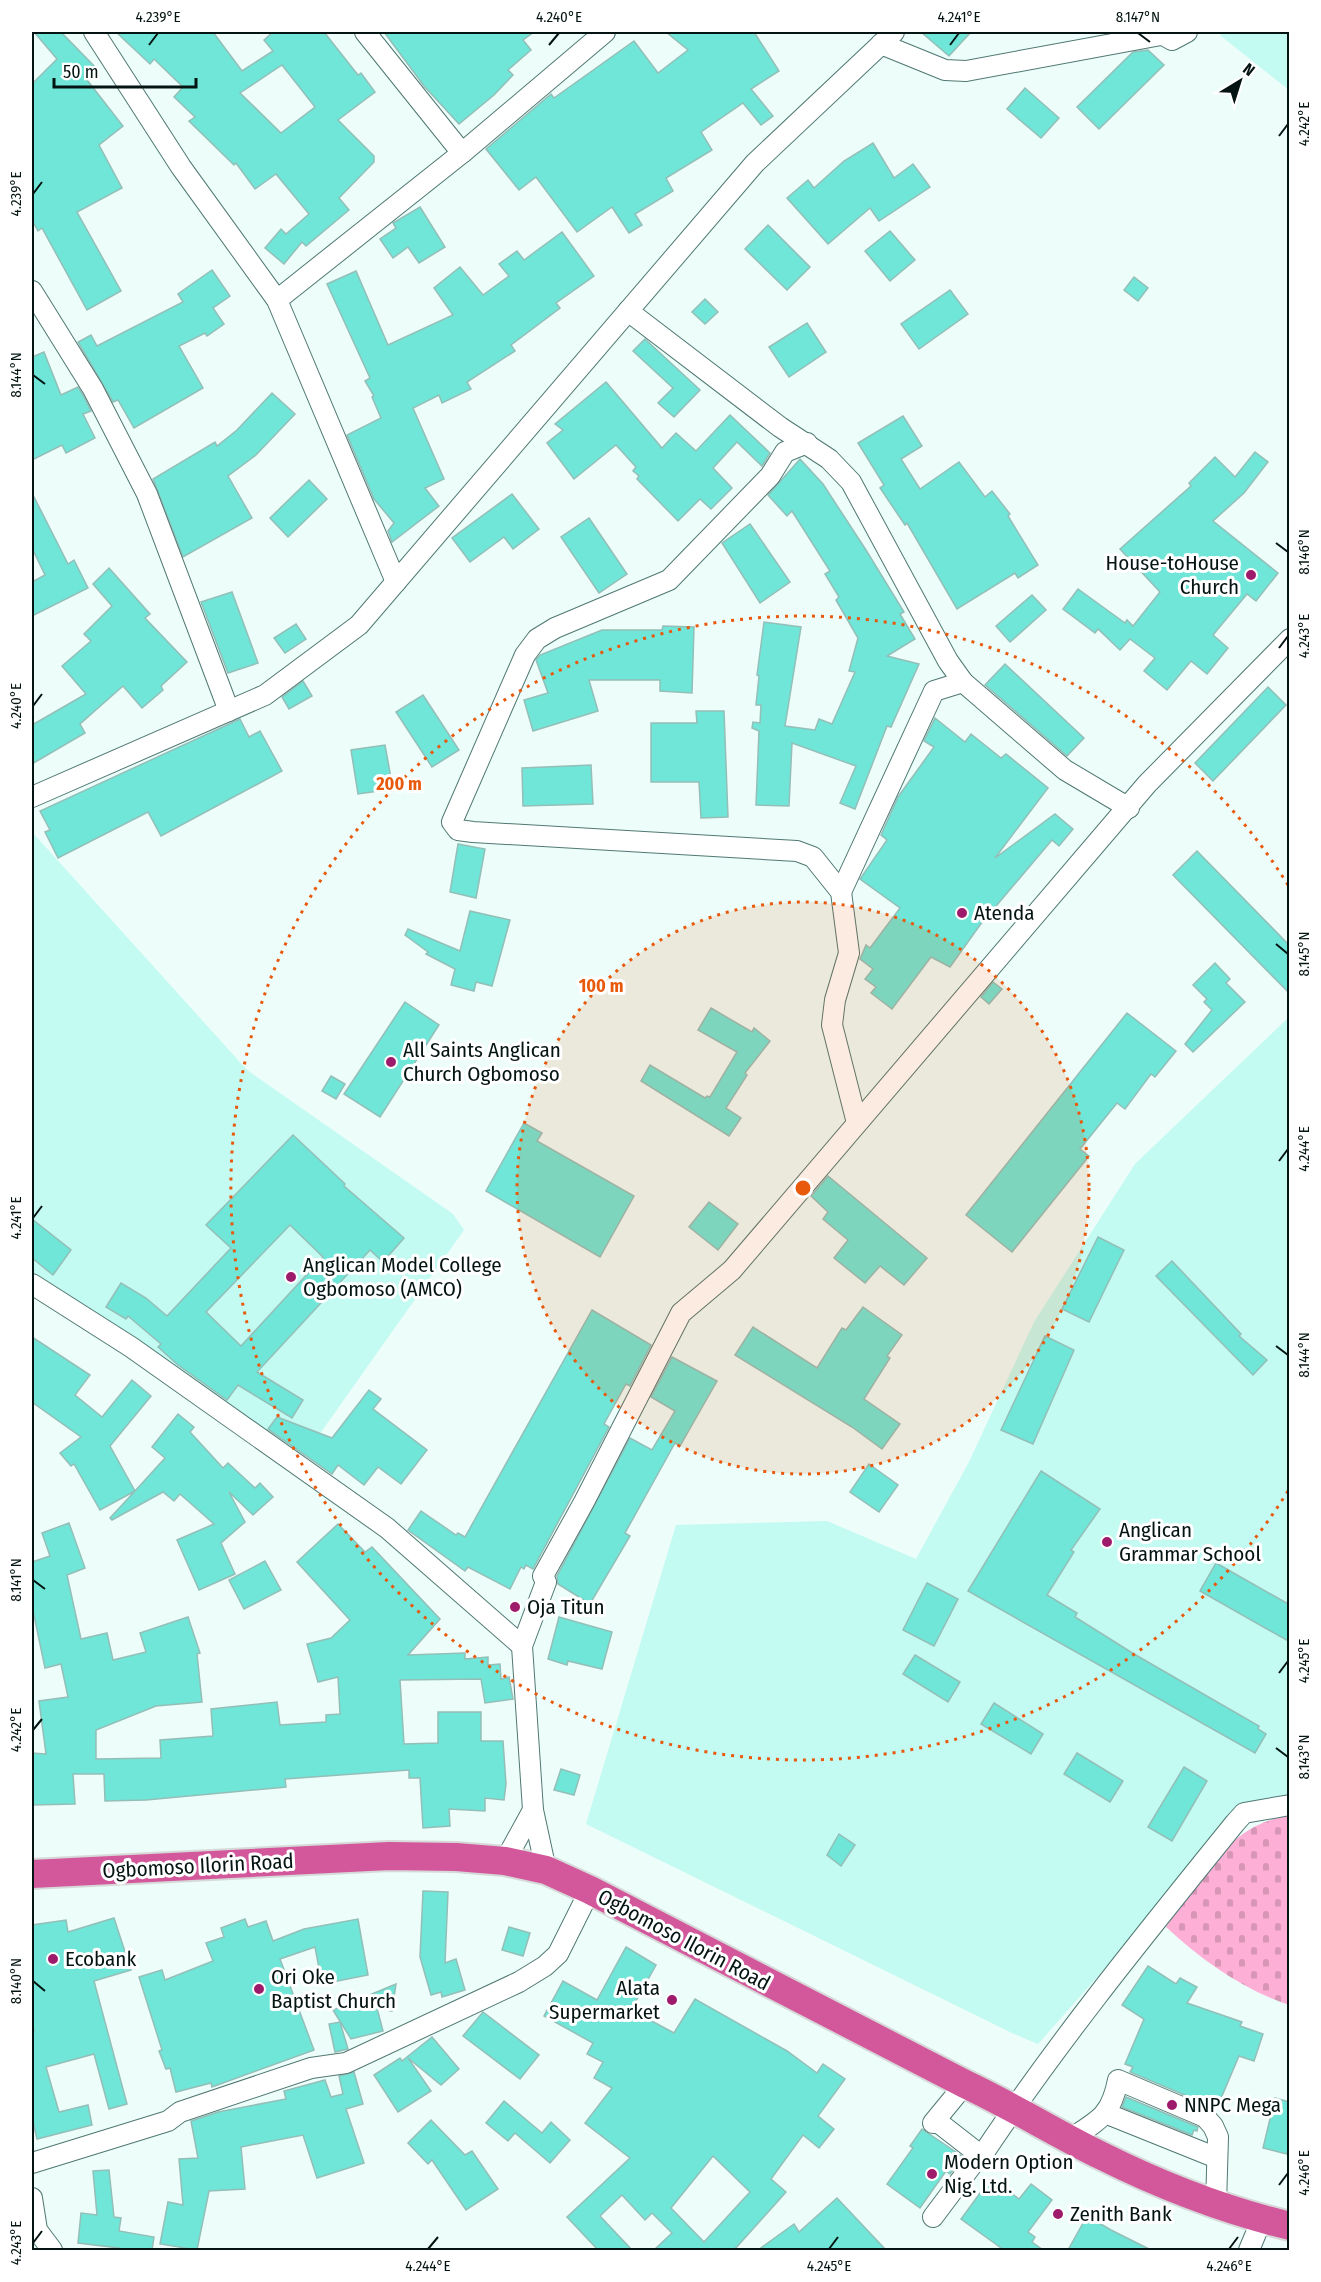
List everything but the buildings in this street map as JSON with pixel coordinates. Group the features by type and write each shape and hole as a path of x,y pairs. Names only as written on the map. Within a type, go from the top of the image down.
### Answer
{"highway":[{"name":"Ogbomoso Ilorin Road","path":"32,1874 389,1857 456,1857 505,1862 546,1870 590,1890 964,2084 1015,2107 1070,2139 1155,2181 1216,2205 1290,2226"}],"street":[{"path":"94,32 181,167 277,300 396,582"},
{"path":"365,32 462,153"},
{"path":"277,300 462,153 605,32"},
{"path":"32,797 265,695 359,625 755,163 887,38 945,70 966,71 1159,33 1172,40 1187,32"},
{"path":"32,291 93,389 147,494 229,711"},
{"path":"628,311 780,427 829,459 851,482 948,661 963,682 1065,770 1129,808"},
{"path":"780,427 785,452"},
{"path":"807,443 785,452 770,476 669,579 555,628 537,639 525,655 452,822 458,830 473,832 797,851 813,857 841,892 849,953 835,1000 832,1025 857,1123"},
{"path":"546,1870 533,1809 522,1646 546,1582 543,1576 584,1502 681,1313 732,1270 1129,808 1147,784 1290,639"},
{"path":"841,892 934,692 963,682"},
{"path":"32,1284 131,1347 387,1528 522,1646"},
{"path":"933,2217 975,2161 981,2157 1015,2107 1140,1941 1235,1822 1244,1813 1290,1805"},
{"path":"505,1862 533,1809"},
{"path":"32,2163 168,2121 180,2112 311,2068 346,2063 519,1982 558,1954 590,1890"},
{"path":"1070,2139 1105,2113 1113,2104 1118,2080 1205,2117 1218,2137 1216,2205"},
{"path":"964,2084 933,2123 939,2123 975,2151 975,2161"},
{"path":"1105,2113 1217,2158"},
{"path":"32,2198 37,2230 52,2250"},
{"path":"1249,2250 1262,2219"}],"shaded area":[{"path":"1220,32 1289,32 1289,90 1221,36"},
{"path":"32,832 247,1070 453,1214 464,1230 302,1459 32,1271"},
{"name":"Anglican Grammar School","path":"1289,1017 1289,1799 1269,1800 1228,1816 1159,1907 1038,2044 586,1824 676,1525 827,1521 916,1559 969,1462 1034,1322 1135,1164"}],"green space":[{"path":"1289,1816 1289,2005 1255,1991 1224,1973 1166,1927 1203,1874 1232,1842 1268,1821"}],"place":[{"name":"House-toHouse Church","path":"1251,575"},
{"name":"Atenda","path":"962,913"},
{"name":"All Saints Anglican Church Ogbomoso","path":"391,1062"},
{"name":"Anglican Model College Ogbomoso (AMCO)","path":"291,1277"},
{"name":"Anglican Grammar School","path":"1107,1542"},
{"name":"Oja Titun","path":"515,1607"},
{"name":"Ecobank","path":"53,1959"},
{"name":"Ori Oke Baptist Church","path":"259,1989"},
{"name":"Alata Supermarket","path":"672,2000"},
{"name":"NNPC Mega","path":"1172,2105"},
{"name":"Modern Option Nig. Ltd.","path":"932,2174"},
{"name":"Zenith Bank","path":"1058,2214"}]}
